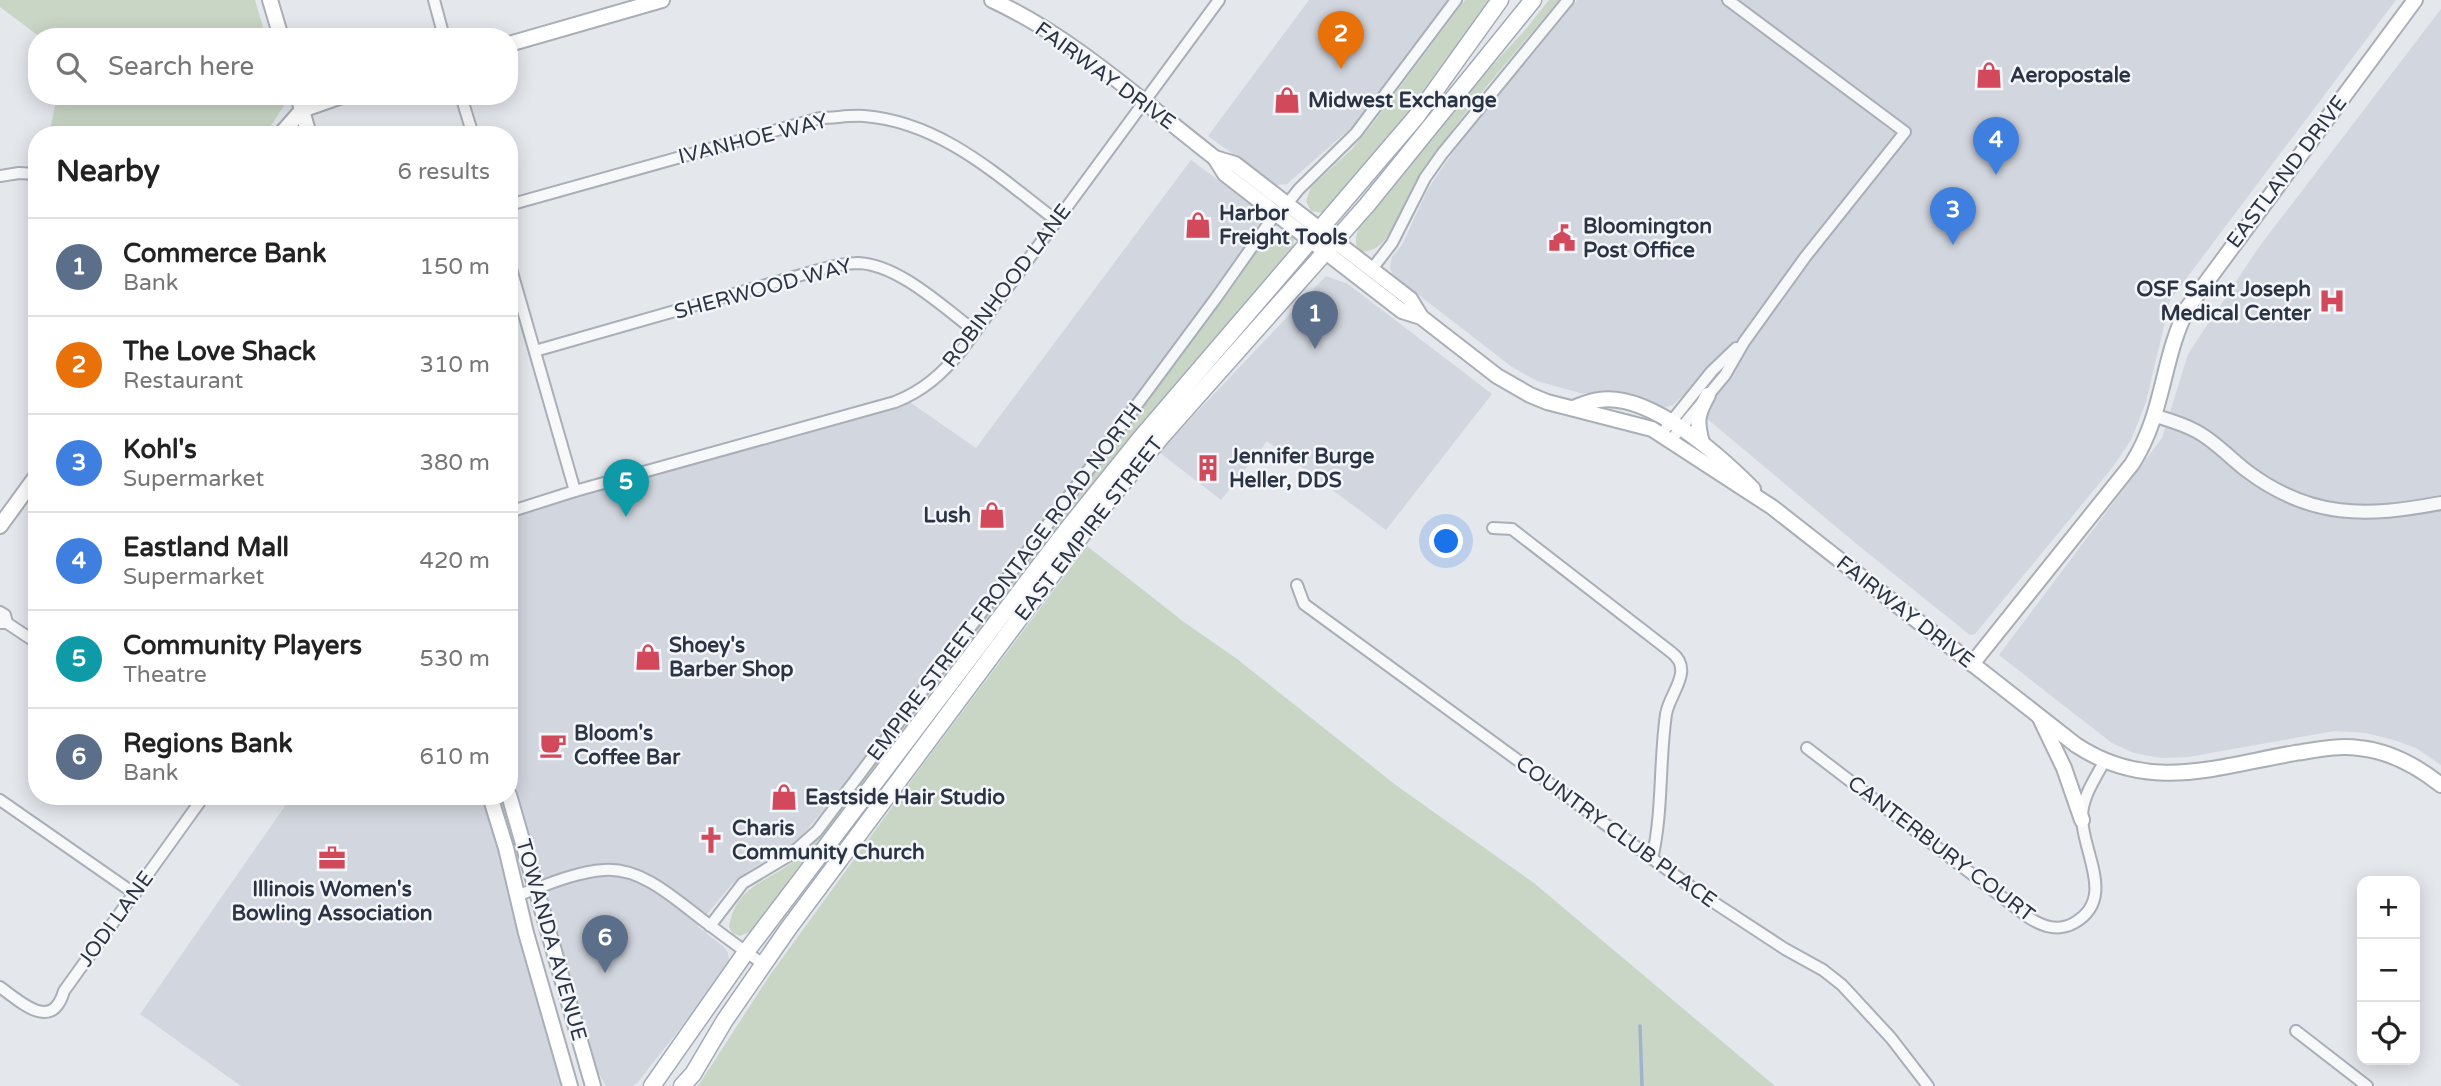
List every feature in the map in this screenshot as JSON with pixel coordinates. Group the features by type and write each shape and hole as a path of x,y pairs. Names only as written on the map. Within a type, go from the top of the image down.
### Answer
{"main road":[{"path":"270,0 278,28"},
{"path":"518,41 662,0"},
{"name":"FAIRWAY DRIVE","path":"992,0 1012,9 1057,38 1144,102 1214,158 1225,174 1281,209 1316,236 1402,311 1421,317 1506,382 1547,402 1639,424 1666,437 1772,507"},
{"name":"EAST EMPIRE STREET","path":"652,1085 746,952 1081,512 1416,117 1500,0"},
{"name":"EAST EMPIRE STREET","path":"687,1082 763,964 1098,513 1162,436 1330,247 1534,0"},
{"name":"EASTLAND DRIVE","path":"1972,664 2132,464 2156,416 2169,353 2188,307 2415,0"},
{"path":"285,126 299,105"},
{"path":"301,105 306,126"},
{"name":"FAIRWAY DRIVE","path":"1330,247 1371,269 1410,299 1421,317"},
{"path":"1702,443 1698,414 1709,395"},
{"name":"FAIRWAY DRIVE","path":"1573,408 1600,400 1613,401 1647,410 1676,424 1726,462 1772,507 2076,745 2104,762 2139,772 2166,774 2320,749 2360,748 2394,756 2441,785"},
{"path":"0,526 28,487"},
{"path":"2039,716 2064,768 2082,820"},
{"name":"TOWANDA AVENUE","path":"493,805 570,1086"},
{"name":"TOWANDA AVENUE","path":"512,805 593,1086"}],"street":[{"path":"434,0 442,28"},
{"name":"ROBINHOOD LANE","path":"518,509 901,400 918,392 937,377 975,331 1219,0"},
{"name":"EMPIRE STREET FRONTAGE ROAD NORTH","path":"710,926 743,883 790,855 817,831 1281,209 1361,127 1456,0"},
{"path":"1371,269 1392,243 1425,178 1442,153 1568,0"},
{"path":"1676,424 1709,395 1725,375 1744,342 1805,256 1905,132 1728,0"},
{"path":"464,105 470,126"},
{"name":"IVANHOE WAY","path":"518,202 820,118 863,116 915,126 953,145 1057,221"},
{"path":"0,176 28,174"},
{"name":"SHERWOOD WAY","path":"535,351 815,271 857,263 886,270 915,286 975,331"},
{"path":"518,293 575,491"},
{"path":"1666,437 1712,370 1744,342"},
{"path":"2156,416 2196,431 2265,483 2310,505 2359,513 2398,511 2441,503"},
{"path":"1493,528 1512,529 1671,652 1680,662 1682,676 1673,692 1666,715 1657,836 1652,859"},
{"name":"COUNTRY CLUB PLACE","path":"1297,585 1304,604 1706,898 1823,970 1842,985 1891,1038 1928,1086"},
{"path":"0,612 5,615 4,623 28,638"},
{"name":"CANTERBURY COURT","path":"1807,748 2028,918 2045,926 2060,928 2074,923 2089,909 2095,896 2095,879 2082,820 2083,803 2104,762"},
{"path":"0,800 135,894"},
{"name":"JODI LANE","path":"0,987 36,1011 44,1013 54,1010 61,1003 64,991 198,805"},
{"path":"516,896 604,870 627,872 644,878 763,964"},
{"path":"2295,1031 2367,1086"}],"shaded area":[{"path":"1309,0 1449,0 1354,125 1287,184 1276,185 1208,136"},
{"path":"1577,0 2396,0 2170,300 2146,402 2131,440 2112,468 1975,634 1970,635 1681,397 1673,405 1662,408 1606,394 1580,393 1537,381 1512,367 1393,275 1390,268 1392,257 1402,245 1427,191 1440,171 1458,145"},
{"path":"2441,9 2441,765 2416,748 2394,740 2366,733 2334,731 2188,757 2161,758 2134,753 2112,743 1999,655 2162,438 2188,354 2259,247"},
{"path":"1191,160 1258,210 1259,224 1222,282 831,802 796,842 732,884 697,926 728,953 729,963 726,970 638,1082 633,1086 606,1086 593,1064 518,805 518,503 898,394 976,448"},
{"path":"1326,276 1348,284 1492,394 1386,530 1267,441 1221,500 1159,452"},
{"path":"286,805 486,805 564,1086 241,1086 140,1014"}],"green space":[{"path":"0,0 255,0 263,28 28,28 0,7"},
{"path":"1465,0 1490,0 1407,118 1323,213 1311,211 1306,201 1311,187 1352,149"},
{"path":"1549,0 1559,0 1435,153 1415,184 1393,229 1379,246 1371,250 1360,250 1356,237 1362,222 1478,81"},
{"path":"55,105 284,105 271,126 51,126"},
{"path":"1276,231 1291,235 1294,239 1293,249 760,923 740,936 732,933 729,927 738,902 753,887 794,861 819,838 1096,470 1263,242"},
{"path":"1087,546 1184,622 1237,659 1397,786 1534,883 1775,1086 698,1086 770,975"}],"waterway":[{"path":"1640,1026 1642,1086"}],"place":[{"name":"The Love Shack","path":"1341,69"},
{"name":"Aeropostale","path":"1989,75"},
{"name":"Midwest Exchange","path":"1287,100"},
{"name":"Eastland Mall","path":"1996,175"},
{"name":"Harbor Freight Tools","path":"1198,225"},
{"name":"Bloomington Post Office","path":"1562,238"},
{"name":"Kohl's","path":"1953,245"},
{"name":"OSF Saint Joseph Medical Center","path":"2332,301"},
{"name":"Commerce Bank","path":"1315,349"},
{"name":"Jennifer Burge Heller, DDS","path":"1208,468"},
{"name":"Lush","path":"992,515"},
{"name":"Community Players","path":"626,517"},
{"name":"Shoey's Barber Shop","path":"648,657"},
{"name":"Bloom's Coffee Bar","path":"553,745"},
{"name":"Eastside Hair Studio","path":"784,797"},
{"name":"Charis Community Church","path":"711,840"},
{"name":"Illinois Women's Bowling Association","path":"332,858"},
{"name":"Regions Bank","path":"605,973"}]}
